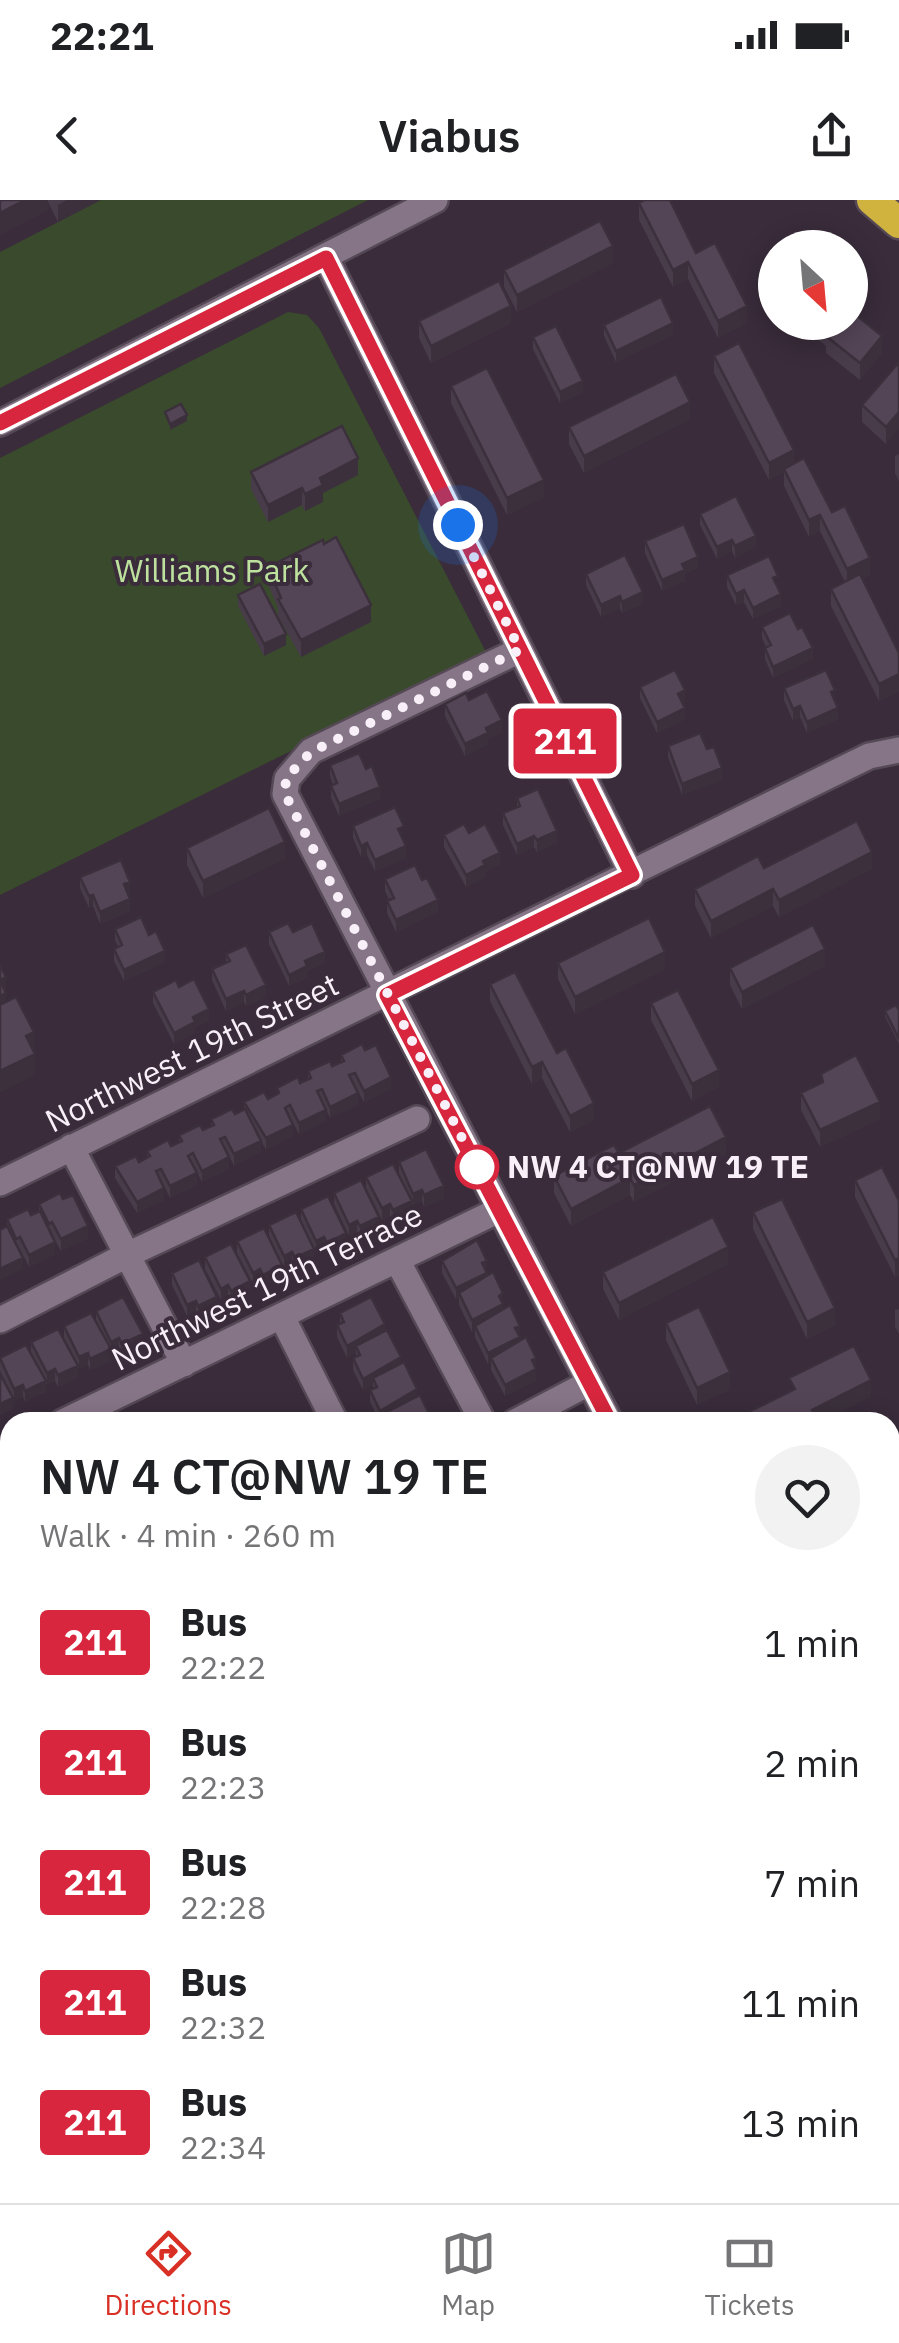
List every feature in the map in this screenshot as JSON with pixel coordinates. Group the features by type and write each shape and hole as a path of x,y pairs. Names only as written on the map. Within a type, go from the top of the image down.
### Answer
{"highway":[{"path":"872,200 899,223"}],"street":[{"path":"0,422 435,200"},
{"path":"326,258 632,875"},
{"path":"520,650 311,752 286,778 285,794 605,1412"},
{"name":"Northwest 19th Street","path":"0,1183 869,756 899,750"},
{"path":"0,1320 417,1119"},
{"path":"71,1147 184,1364"},
{"name":"Northwest 19th Terrace","path":"92,1412 499,1210"},
{"path":"398,1260 478,1412"},
{"path":"282,1317 330,1412"},
{"path":"534,1412 589,1383"}],"green space":[{"path":"101,200 368,200 0,388 0,252"},
{"name":"Williams Park","path":"288,312 307,315 319,328 487,654 0,895 0,458"}],"building":[{"path":"0,200 25,200 0,213"},
{"path":"670,200 696,253 715,243 747,306 718,321 688,262 673,270 639,203"},
{"path":"600,221 613,246 517,295 504,270"},
{"path":"499,281 511,306 431,346 419,321"},
{"path":"661,297 673,323 616,351 604,325"},
{"path":"868,325 882,336 860,363 831,340 868,340"},
{"path":"556,326 583,381 560,392 533,337"},
{"path":"739,343 794,450 769,463 714,356"},
{"path":"899,362 899,412 886,427 862,405"},
{"path":"487,368 544,480 507,498 451,386"},
{"path":"676,374 690,402 584,456 569,427"},
{"path":"181,404 187,415 170,424 165,412"},
{"path":"342,426 358,458 320,478 323,485 305,494 302,488 268,505 251,472"},
{"path":"804,458 832,512 845,506 870,558 847,569 820,515 809,520 784,469"},
{"path":"736,496 756,536 735,546 732,540 717,547 700,514"},
{"path":"684,524 698,557 682,564 685,570 662,580 645,541"},
{"path":"336,537 371,605 301,640 278,599 281,598 268,567"},
{"path":"625,555 643,592 622,602 620,596 601,605 586,574"},
{"path":"769,556 781,594 753,608 744,590 736,594 727,575"},
{"path":"860,574 899,653 899,674 879,684 831,589"},
{"path":"260,584 286,634 264,644 238,595"},
{"path":"790,613 813,648 773,667 765,648 771,645 762,627"},
{"path":"675,670 685,690 678,694 685,708 657,722 640,687"},
{"path":"826,670 838,708 807,722 800,706 793,709 784,688"},
{"path":"487,691 502,720 486,728 488,733 465,744 445,704 466,693 469,700"},
{"path":"700,733 707,749 714,747 722,768 682,784 668,746"},
{"path":"359,753 366,769 372,766 380,787 339,804 331,786 337,783 330,765"},
{"path":"538,789 557,831 517,844 503,813 520,806 517,798"},
{"path":"395,807 404,826 398,829 406,846 375,860 367,843 361,846 353,826"},
{"path":"269,808 285,842 203,881 187,848"},
{"path":"857,821 872,852 779,900 773,889 711,921 695,889 758,856 764,868"},
{"path":"464,824 469,833 485,824 500,853 466,875 444,835"},
{"path":"121,860 130,882 124,884 130,899 100,912 80,877"},
{"path":"415,865 438,900 396,920 387,901 394,898 385,879"},
{"path":"141,917 149,935 156,931 165,951 124,970 114,949 122,945 115,929"},
{"path":"649,918 665,952 575,997 558,963"},
{"path":"288,923 293,932 312,923 325,952 305,961 307,966 289,975 269,932"},
{"path":"813,925 825,949 742,992 730,968"},
{"path":"246,945 266,985 226,999 212,969 230,961 226,954"},
{"path":"515,972 557,1053 566,1048 594,1103 570,1116 542,1062 532,1067 490,984"},
{"path":"194,979 209,1009 174,1033 153,992 176,980 179,987"},
{"path":"678,990 719,1070 692,1084 651,1003"},
{"path":"16,997 34,1032 26,1036 35,1054 0,1071 0,1005"},
{"path":"896,1005 899,1010 899,1039 885,1011"},
{"path":"362,1044 365,1050 376,1045 391,1077 364,1091 355,1073 349,1075 358,1093 330,1107 322,1089 317,1091 326,1110 299,1123 290,1105 285,1108 293,1125 266,1138 244,1102 264,1092 268,1099 279,1093 277,1088 298,1077 300,1083 311,1078 308,1071 330,1061 332,1066 344,1061 341,1055"},
{"path":"856,1055 880,1102 820,1130 801,1093 823,1082 821,1074"},
{"path":"710,1106 726,1137 634,1185 630,1178 571,1209 554,1176 614,1145 619,1153"},
{"path":"232,1109 235,1114 245,1109 261,1141 234,1154 225,1137 220,1139 229,1157 202,1171 193,1153 188,1156 197,1173 170,1186 161,1169 156,1171 164,1188 137,1202 115,1166 136,1156 139,1162 150,1156 147,1151 168,1140 171,1146 182,1141 179,1135 200,1125 203,1130 214,1125 211,1119"},
{"path":"426,1149 444,1186 424,1195 422,1190 413,1194 399,1162"},
{"path":"393,1164 412,1201 393,1210 390,1204 382,1208 366,1177"},
{"path":"882,1167 899,1201 899,1258 895,1260 855,1180"},
{"path":"361,1180 379,1217 360,1226 357,1221 349,1225 334,1193"},
{"path":"60,1193 63,1199 73,1195 88,1226 61,1239 39,1204"},
{"path":"328,1196 346,1233 327,1243 324,1237 316,1241 301,1209"},
{"path":"782,1199 835,1308 807,1322 753,1212"},
{"path":"28,1209 31,1215 40,1211 55,1242 29,1255 7,1219"},
{"path":"296,1212 314,1249 295,1258 292,1252 284,1256 269,1225"},
{"path":"713,1217 728,1247 619,1303 603,1272"},
{"path":"7,1226 23,1258 0,1269 0,1230"},
{"path":"264,1228 282,1265 263,1275 260,1269 253,1273 237,1241"},
{"path":"477,1240 487,1261 482,1263 487,1273 456,1288 442,1261"},
{"path":"231,1244 250,1281 231,1291 228,1285 221,1289 205,1257"},
{"path":"199,1260 217,1297 198,1306 196,1301 187,1305 172,1273"},
{"path":"493,1272 503,1293 499,1296 503,1304 472,1320 459,1293"},
{"path":"123,1297 143,1334 122,1344 119,1338 111,1342 96,1311"},
{"path":"371,1297 385,1324 347,1346 337,1325 344,1322 340,1313"},
{"path":"510,1305 520,1326 515,1328 520,1337 488,1353 475,1326"},
{"path":"699,1307 730,1372 697,1388 666,1323"},
{"path":"91,1313 111,1349 90,1359 88,1353 79,1357 64,1326"},
{"path":"58,1329 78,1366 58,1375 55,1369 47,1373 31,1342"},
{"path":"387,1330 401,1357 363,1379 353,1358 360,1355 356,1346"},
{"path":"526,1337 536,1358 532,1360 536,1369 505,1385 491,1358"},
{"path":"26,1345 46,1381 25,1391 23,1385 14,1389 0,1358"},
{"path":"854,1346 871,1380 813,1412 748,1412 795,1389 789,1378"},
{"path":"404,1362 417,1389 380,1411 370,1390 377,1387 373,1378"},
{"path":"0,1374 13,1398 0,1404"},
{"path":"420,1395 428,1412 389,1412"}],"bus line":[{"name":"211","path":"0,423 326,258 632,875 387,995 605,1412"}],"place":[{"name":"NW 4 CT@NW 19 TE","path":"477,1167"}],"route":[{"path":"458,525 520,650 311,752 286,778 285,794 482,1177 477,1167"}]}
